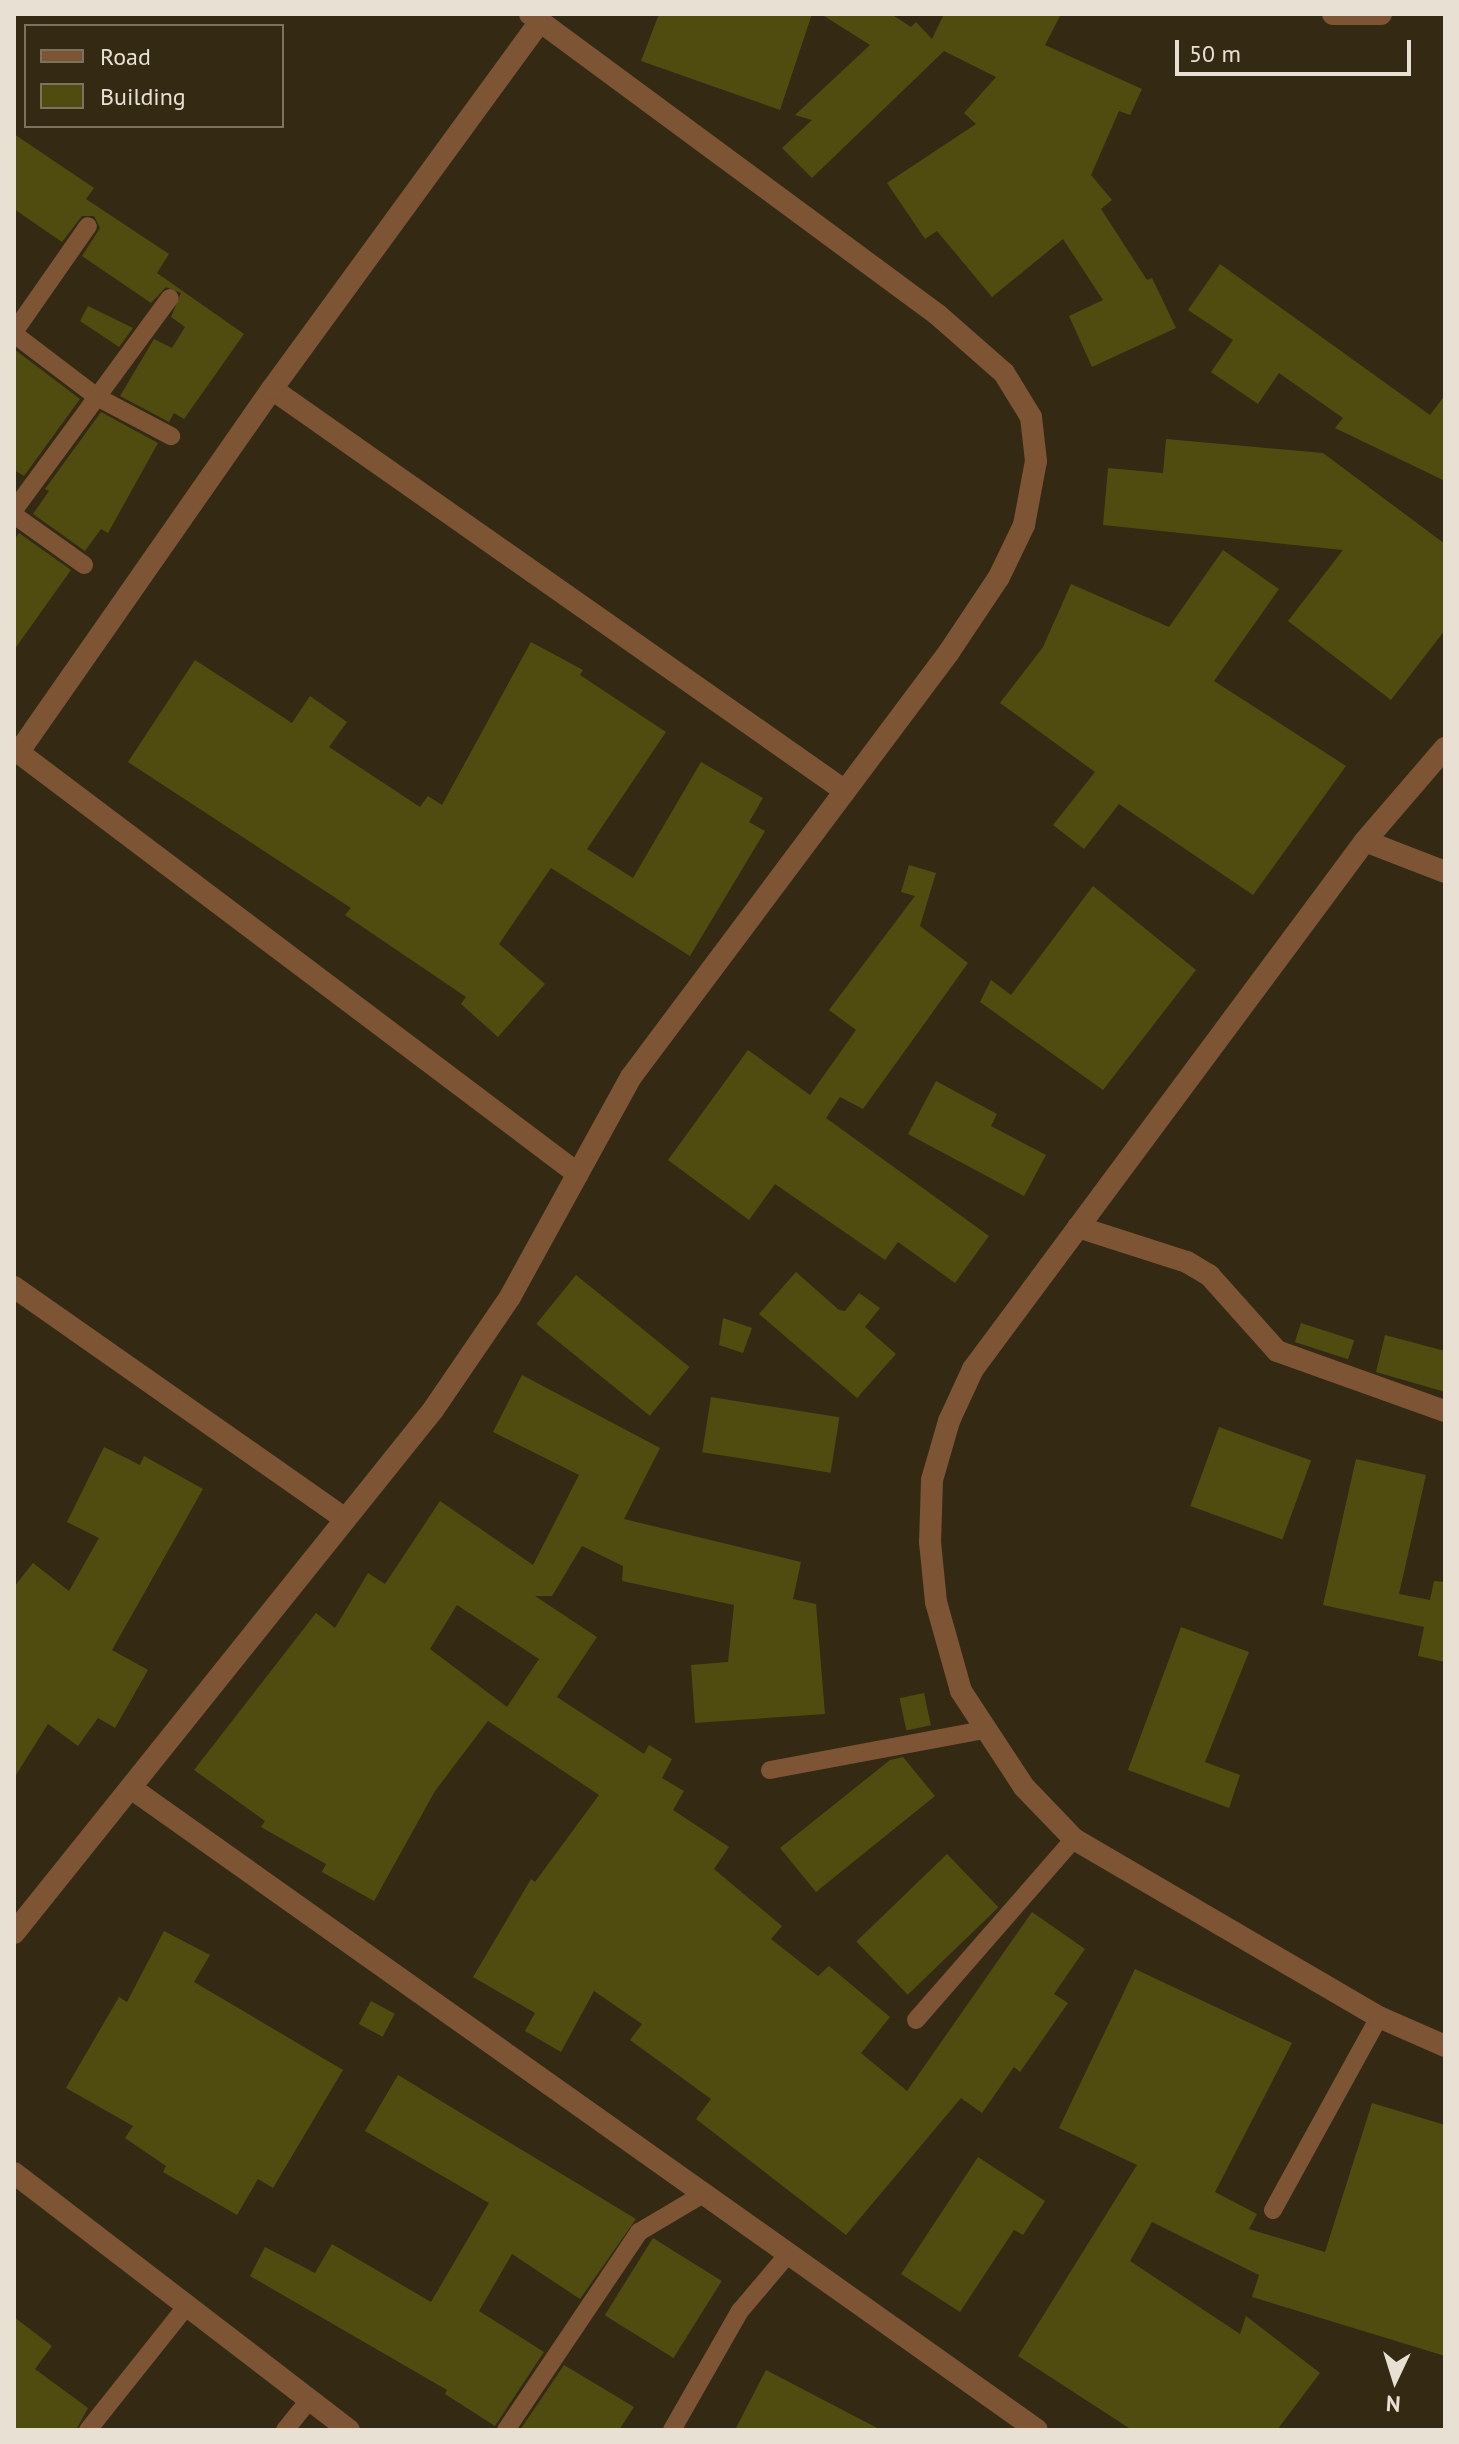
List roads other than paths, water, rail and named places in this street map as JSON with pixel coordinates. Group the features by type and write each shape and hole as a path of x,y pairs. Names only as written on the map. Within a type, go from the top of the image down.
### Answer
{"street":[{"path":"1333,14 1381,14"},
{"path":"14,1933 433,1410 493,1322 578,1174 631,1077 845,791 999,577 1024,525 1036,461 1031,417 1004,373 938,315 535,18 16,751 578,1174"},
{"path":"272,389 845,791"},
{"path":"1445,748 1365,841 973,1369 949,1421 932,1480 936,1602 961,1691 1024,1787 1074,1839 1379,2017 1445,2046"},
{"path":"1365,841 1445,872"},
{"path":"1078,1227 1187,1262 1209,1275 1277,1351 1445,1411"},
{"path":"14,1287 345,1519"},
{"path":"131,1788 1037,2430"},
{"path":"14,2173 349,2430"}],"lane":[{"path":"88,226 14,333 97,397 171,436"},
{"path":"84,565 14,513 170,298"},
{"path":"770,1770 984,1730"},
{"path":"916,2020 1074,1839"},
{"path":"1273,2210 1379,2017"},
{"path":"506,2430 639,2232 705,2193"},
{"path":"672,2430 740,2311 789,2253"},
{"path":"88,2430 186,2307"},
{"path":"285,2430 309,2400"}]}
